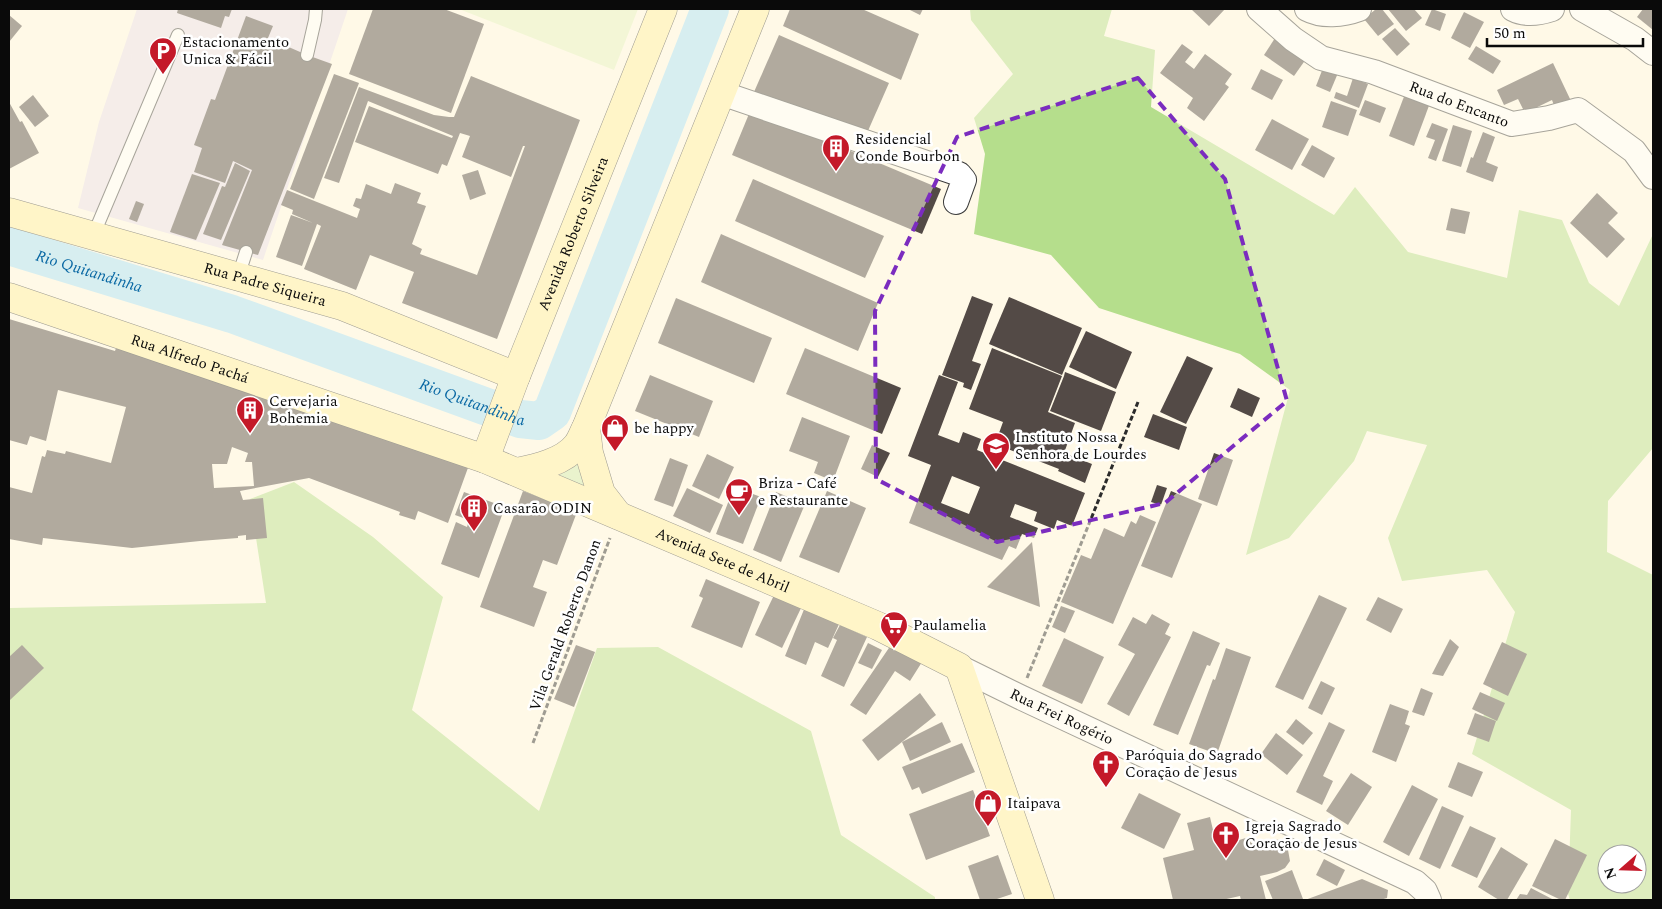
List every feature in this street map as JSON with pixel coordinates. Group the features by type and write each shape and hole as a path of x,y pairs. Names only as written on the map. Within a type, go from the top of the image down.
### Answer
{"main road":[{"name":"Avenida Roberto Silveira","path":"489,449 514,379 663,9"},
{"path":"517,472 540,467 562,457 576,446 586,428 756,9"},
{"name":"Rua Padre Siqueira","path":"9,212 93,236 242,264 514,379"},
{"name":"Rua Alfredo Pachá","path":"9,296 489,449"},
{"path":"586,428 589,453 601,493 618,515"},
{"name":"Avenida Sete de Abril","path":"489,449 517,472 878,626 959,667"},
{"path":"959,667 1040,900"}],"street":[{"name":"Rua do Encanto","path":"1259,9 1293,39 1321,58 1374,72 1512,124 1549,118 1578,110 1634,150 1653,177"},
{"path":"1307,9 1336,15 1359,9"},
{"path":"1514,9 1538,14 1552,9"},
{"path":"1582,9 1635,39 1653,53"},
{"path":"721,93 959,174 964,180 956,202"},
{"name":"Rua Frei Rogério","path":"959,667 1415,882 1425,891 1429,900"}],"lane":[{"path":"307,55 316,9"},
{"path":"93,236 178,36"}],"path":[{"path":"1020,697 1138,402"},
{"name":"Vila Gerald Roberto Danon","path":"533,744 618,515"}],"highlighted area":[{"path":"1138,78 1225,179 1287,401 1165,503 997,542 876,479 875,311 957,137"}],"shaded area":[{"path":"137,9 348,9 263,260 78,208 99,122"}],"green space":[{"path":"459,9 638,9 614,70"},
{"path":"970,9 1112,9 1104,36 1155,50 1151,107 1334,215 1355,187 1408,252 1507,278 1519,210 1562,220 1589,283 1619,306 1653,234 1653,448 1608,501 1607,552 1653,575 1653,900 1570,900 1568,894 1571,810 1472,754 1515,612 1487,570 1402,581 1388,538 1427,445 1367,431 1354,461 1289,538 1246,555 1290,390 1240,354 1099,308 1051,255 974,234 985,154 974,118 1013,74 971,20"},
{"path":"581,460 592,496 552,479"},
{"path":"294,482 373,537 443,597 412,710 539,811 597,648 658,647 811,731 841,835 935,897 935,900 9,900 9,608 266,603 250,499"}],"building":[{"path":"178,9 232,9 229,17 225,16 221,28 177,13"},
{"path":"373,9 444,9 484,24 451,113 349,74"},
{"path":"790,9 862,9 919,34 901,80 783,26"},
{"path":"908,9 923,9 920,15"},
{"path":"1191,9 1225,9 1209,26"},
{"path":"1376,9 1382,9 1394,24 1378,36 1364,19"},
{"path":"1388,9 1414,9 1422,18 1406,31"},
{"path":"1432,9 1446,14 1440,31 1425,25"},
{"path":"1643,9 1653,9 1653,30 1637,17"},
{"path":"1464,12 1484,22 1470,48 1451,38"},
{"path":"9,15 22,26 9,42"},
{"path":"246,16 273,26 268,38 332,64 258,255 222,245 252,170 233,161 225,183 194,172 202,148 194,145 211,99 215,100"},
{"path":"1395,28 1410,44 1397,56 1382,39"},
{"path":"779,35 889,83 864,140 754,92"},
{"path":"1275,38 1306,59 1294,76 1264,55"},
{"path":"1182,44 1193,52 1185,62 1194,69 1205,54 1232,74 1225,84 1229,87 1204,121 1187,108 1193,98 1160,73"},
{"path":"1476,46 1501,61 1493,74 1468,59"},
{"path":"1553,63 1571,101 1555,108 1552,100 1525,113 1518,99 1504,105 1497,90"},
{"path":"1323,68 1338,73 1330,92 1316,86"},
{"path":"1261,69 1283,80 1272,100 1251,89"},
{"path":"334,74 359,83 314,199 290,189"},
{"path":"471,76 580,120 497,339 402,303 414,272 370,255 356,290 304,269 321,226 317,224 302,266 276,257 291,215 313,223 292,214 293,210 281,205 287,190 357,218 360,209 353,206 356,198 361,199 366,184 391,194 395,183 421,193 417,203 426,206 412,244 422,249 420,254 477,275 525,146 523,146 511,177 462,157 470,136 460,133 447,166 442,164 438,174 355,142 369,106 452,138 453,136 368,101 339,183 324,178 359,87 434,115 454,117"},
{"path":"1353,78 1368,84 1359,108 1334,98 1336,92 1347,96"},
{"path":"1405,94 1430,103 1414,146 1389,136"},
{"path":"33,95 49,116 35,127 19,107"},
{"path":"1365,100 1386,108 1380,123 1359,115"},
{"path":"1331,101 1357,110 1348,136 1322,127"},
{"path":"9,102 20,122 22,121 39,153 9,169"},
{"name":"Residencial Conde Bourbon","path":"751,109 941,189 922,234 732,155"},
{"path":"1272,119 1309,139 1292,170 1255,150"},
{"path":"1432,123 1448,129 1436,161 1428,158 1435,140 1426,137"},
{"path":"1453,125 1472,131 1461,167 1442,161"},
{"path":"1483,132 1495,137 1486,162 1498,167 1493,182 1466,172"},
{"path":"1312,145 1335,158 1324,178 1301,165"},
{"path":"235,163 250,171 221,240 203,234 222,186 225,187"},
{"path":"478,170 486,194 470,200 462,175"},
{"path":"192,174 220,183 196,240 170,232"},
{"path":"753,179 884,236 865,278 735,221"},
{"path":"1597,193 1618,213 1608,223 1625,239 1607,258 1570,223"},
{"path":"136,201 144,204 137,222 129,219"},
{"path":"1451,208 1470,212 1465,234 1446,230"},
{"path":"721,234 878,303 858,351 701,282"},
{"path":"972,296 993,304 972,361 981,364 971,390 963,387 964,383 942,375"},
{"path":"1009,297 1082,328 1062,375 989,344"},
{"path":"676,298 772,338 754,383 658,343"},
{"name":"Cervejaria Bohemia","path":"9,319 115,351 116,348 254,390 469,465 448,523 418,511 415,520 399,515 400,512 309,478 240,491 243,500 263,498 267,538 246,540 246,535 238,536 238,538 132,548 43,538 42,545 9,539 9,487 32,493 42,456 45,457 47,450 65,454 66,451 111,463 126,407 58,390 46,441 30,436 27,445 9,440","holes":["232,447 248,453 245,462 252,462 254,486 214,488 212,464 227,464"]},
{"path":"1086,331 1132,352 1116,389 1069,367"},
{"path":"805,348 901,388 882,434 786,394"},
{"path":"992,348 1062,376 1048,412 1075,423 1064,453 1092,464 1085,483 1058,471 1059,469 995,444 1003,422 969,409"},
{"path":"1187,356 1213,368 1186,424 1160,412"},
{"path":"1065,372 1116,392 1101,431 1050,411"},
{"path":"650,375 713,401 699,437 635,411"},
{"path":"939,375 958,382 938,435 959,443 963,432 981,439 977,450 1085,493 1072,526 1057,520 1054,529 1034,521 1037,512 1015,504 1010,517 1038,528 1034,538 1022,534 1016,549 1009,546 1002,560 909,523 931,465 908,456","holes":["952,476 980,487 969,514 941,503"]},
{"path":"1238,388 1260,398 1252,417 1230,407"},
{"path":"1153,414 1187,427 1179,450 1144,437"},
{"path":"802,417 850,436 833,481 814,473 818,462 789,451"},
{"path":"872,445 890,453 878,477 861,469"},
{"path":"1214,453 1233,460 1217,506 1198,499"},
{"path":"707,454 734,467 719,499 692,486"},
{"path":"670,458 688,465 673,507 654,500"},
{"path":"1157,485 1167,488 1161,505 1151,502"},
{"name":"Briza - Café e Restaurante","path":"734,487 761,497 743,544 716,534"},
{"path":"687,488 723,505 710,533 673,516"},
{"path":"523,491 577,512 557,565 543,560 533,587 547,592 534,627 480,607"},
{"path":"827,491 866,508 839,573 799,557"},
{"path":"1171,491 1202,504 1172,578 1141,566"},
{"name":"Casarão ODIN","path":"464,492 505,507 479,578 441,564 456,522 467,527 469,520 455,515"},
{"path":"776,492 805,504 781,562 753,550"},
{"path":"1140,515 1156,522 1113,624 1061,602 1081,555 1091,559 1104,528 1124,537 1131,521 1136,524"},
{"path":"1032,542 1040,607 987,587"},
{"path":"706,579 760,602 742,648 691,627 703,598 699,596"},
{"path":"775,593 802,606 782,648 755,635"},
{"path":"1319,595 1347,608 1303,700 1275,687"},
{"path":"1378,597 1403,609 1391,633 1366,620"},
{"path":"1061,606 1075,611 1065,633 1052,627"},
{"path":"805,607 840,622 828,648 815,642 806,665 785,656"},
{"path":"1152,614 1170,624 1165,634 1171,637 1129,716 1107,704 1135,654 1118,645 1133,617 1146,624"},
{"path":"840,625 867,637 844,687 821,676 837,640 833,638"},
{"path":"1193,631 1220,643 1210,666 1207,665 1178,735 1153,725"},
{"path":"1064,638 1104,657 1082,704 1042,686"},
{"path":"1450,639 1459,647 1443,676 1432,674"},
{"path":"893,642 922,662 910,681 895,671 866,715 850,705"},
{"path":"1502,642 1527,654 1508,696 1483,684"},
{"path":"868,643 882,650 872,669 858,663"},
{"path":"22,645 44,668 10,700 9,657"},
{"path":"576,645 595,652 574,707 554,699"},
{"path":"1226,648 1251,657 1217,754 1189,744"},
{"path":"1321,681 1335,688 1322,715 1308,708"},
{"path":"1421,688 1433,693 1424,716 1412,712"},
{"path":"1480,692 1505,703 1497,721 1472,709"},
{"path":"920,693 936,715 878,761 862,740"},
{"path":"1390,704 1409,711 1405,724 1410,726 1396,762 1372,752"},
{"path":"1475,713 1496,721 1489,742 1467,734"},
{"path":"1296,719 1313,733 1303,745 1286,732"},
{"path":"942,722 951,742 910,761 902,742"},
{"path":"1329,722 1345,730 1323,776 1333,781 1322,805 1296,792"},
{"path":"1276,733 1303,755 1287,775 1261,754"},
{"path":"962,743 975,772 922,794 919,787 912,790 902,767"},
{"path":"1458,762 1483,772 1472,797 1448,787"},
{"path":"1351,773 1372,787 1348,825 1326,811"},
{"path":"1412,785 1438,799 1409,856 1383,842"},
{"path":"973,790 990,836 926,860 909,814"},
{"path":"1139,793 1181,814 1164,849 1121,828"},
{"path":"1442,806 1464,816 1440,869 1419,859"},
{"name":"Igreja Sagrado Coração de Jesus","path":"1210,817 1213,830 1232,825 1236,841 1249,837 1251,843 1270,839 1280,840 1288,850 1290,861 1285,868 1260,876 1266,900 1241,900 1240,896 1222,900 1173,900 1163,858 1194,850 1187,823"},
{"path":"1470,826 1496,838 1477,878 1451,866"},
{"path":"1555,839 1587,855 1565,900 1561,900 1532,886"},
{"path":"1501,847 1528,864 1507,900 1499,900 1478,887"},
{"path":"998,855 1012,894 994,900 980,900 968,866"},
{"path":"1324,859 1345,870 1337,886 1316,875"},
{"path":"1292,870 1303,899 1273,900 1265,881"},
{"path":"1362,879 1388,890 1387,898 1380,900 1305,900"},
{"path":"1531,888 1554,900 1516,900 1520,894 1527,895"}],"waterway":[{"name":"Rio Quitandinha","path":"9,246 232,314 520,419 539,421 552,412 710,9"}],"place":[{"name":"Estacionamento Unica & Fácil","path":"163,75"},
{"name":"Residencial Conde Bourbon","path":"836,172"},
{"name":"Cervejaria Bohemia","path":"250,434"},
{"name":"be happy","path":"615,452"},
{"name":"Instituto Nossa Senhora de Lourdes","path":"996,470"},
{"name":"Briza - Café e Restaurante","path":"739,516"},
{"name":"Casarão ODIN","path":"474,532"},
{"name":"Paulamelia","path":"894,649"},
{"name":"Paróquia do Sagrado Coração de Jesus","path":"1106,788"},
{"name":"Itaipava","path":"988,827"},
{"name":"Igreja Sagrado Coração de Jesus","path":"1226,859"}]}
